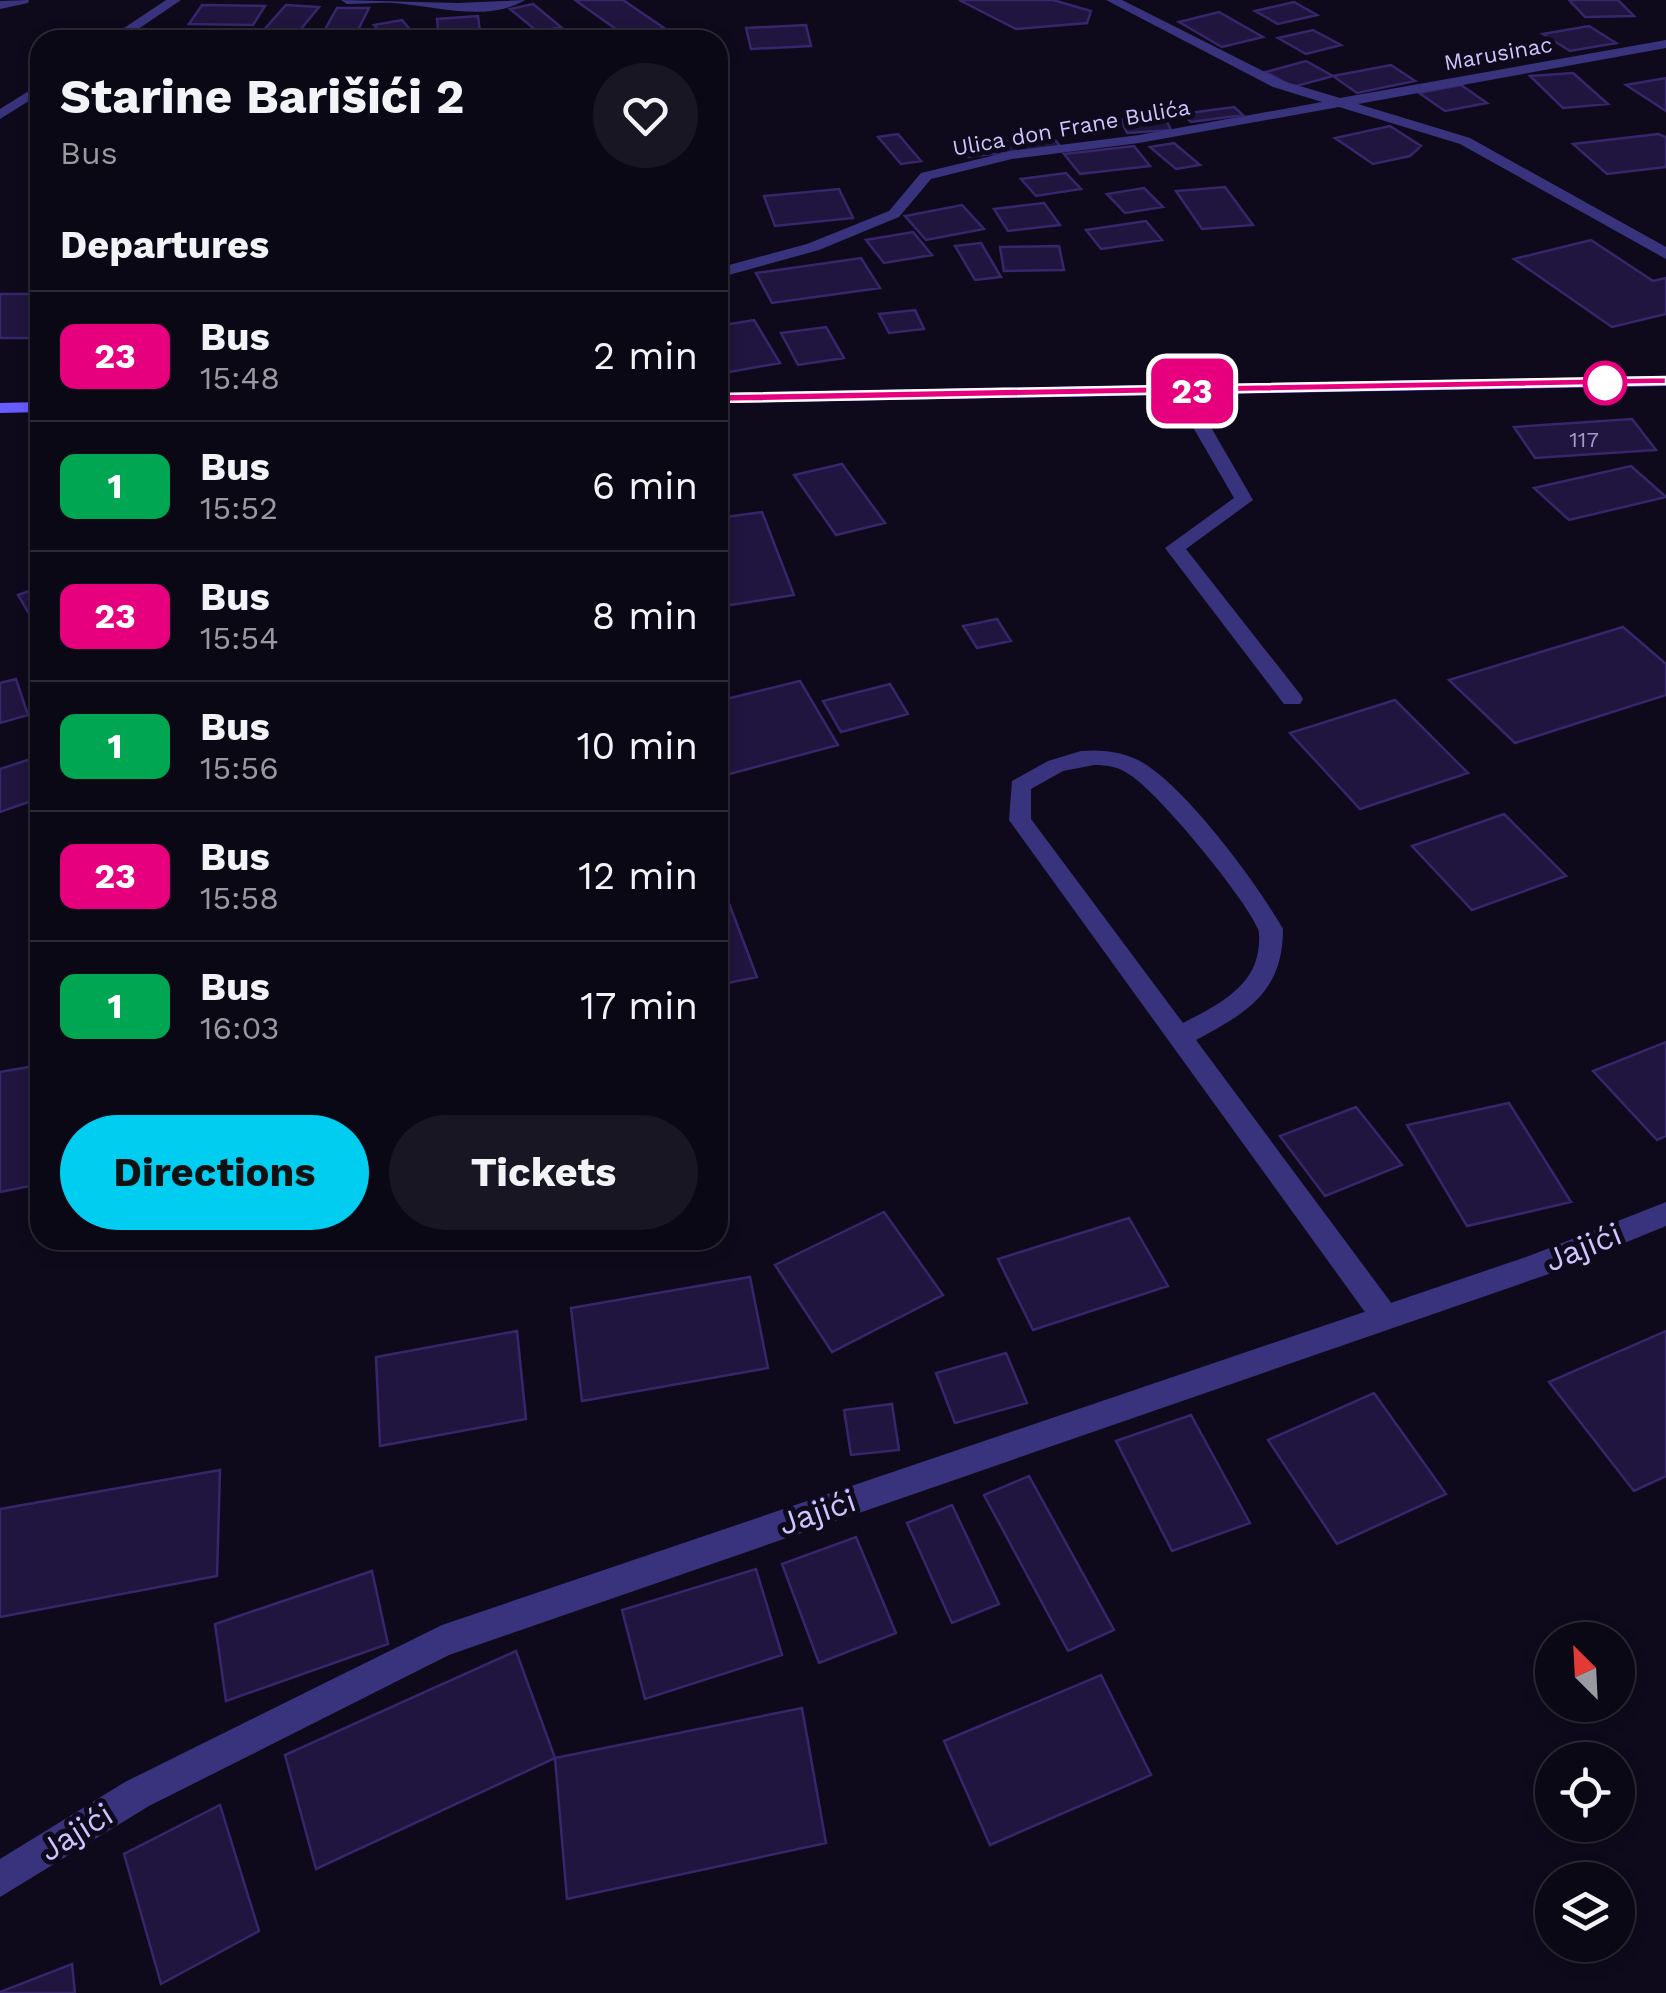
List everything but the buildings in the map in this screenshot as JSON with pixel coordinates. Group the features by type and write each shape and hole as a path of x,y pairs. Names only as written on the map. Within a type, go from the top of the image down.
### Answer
{"street":[{"path":"0,5 23,0"},
{"path":"129,30 175,0"},
{"path":"346,0 389,0"},
{"path":"397,0 438,8 497,6 520,0"},
{"path":"1112,0 1278,84 1465,141 1666,254"},
{"name":"Marusinac","path":"1338,102 1666,44"},
{"path":"0,116 30,95"},
{"name":"Ulica don Frane Bulića","path":"728,270 813,247 894,214 926,176 1012,155 1140,139 1338,102"},
{"path":"728,398 1666,381"},
{"path":"1181,392 1244,500 1175,548 1292,699"},
{"path":"0,408 30,407"},
{"path":"1179,1037 1224,1014 1259,985 1273,950 1271,929 1158,785 1126,762 1101,758 1058,762 1020,786 1020,820 1179,1037 1385,1318"},
{"name":"Jajići","path":"0,1879 138,1794 442,1641 1536,1266 1666,1214"}],"bus line":[{"name":"23","path":"728,398 1666,381"}]}
